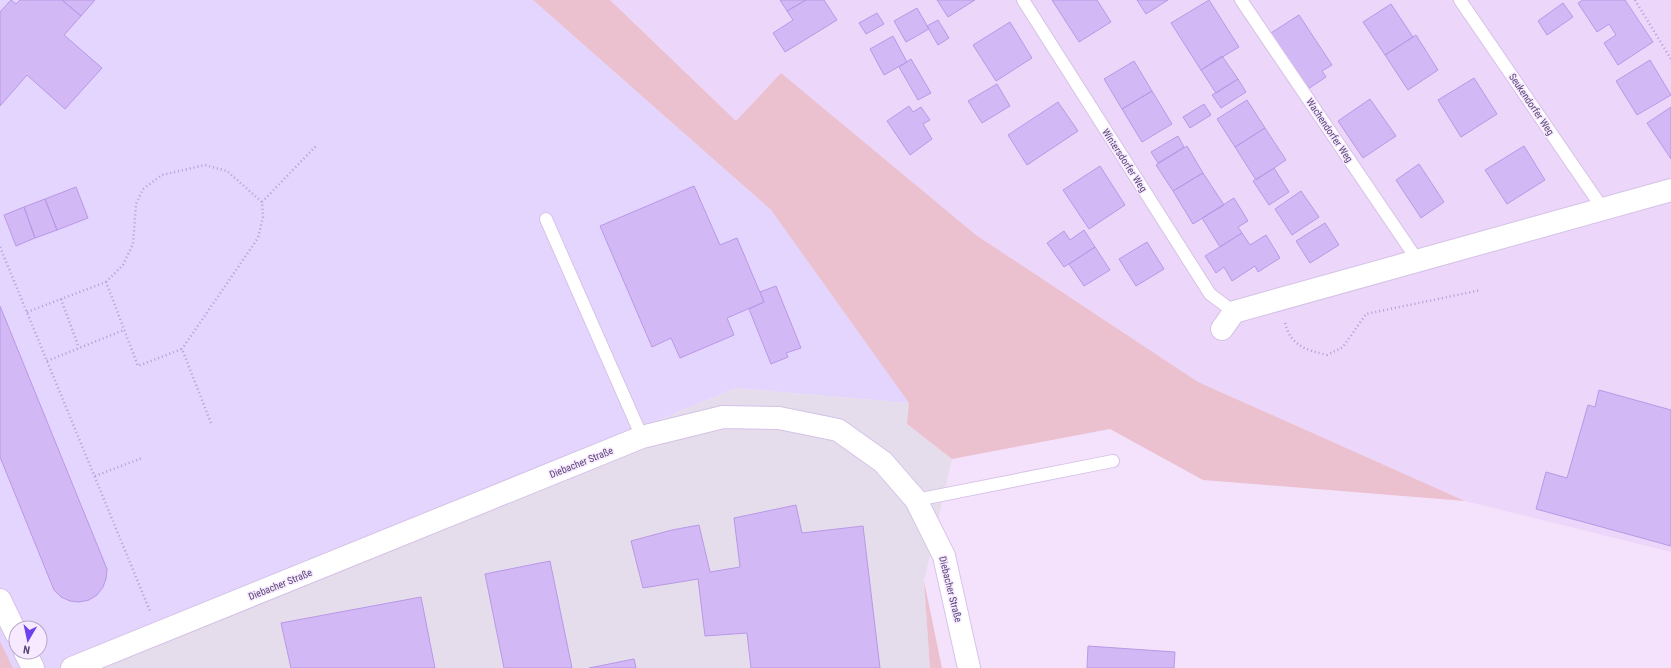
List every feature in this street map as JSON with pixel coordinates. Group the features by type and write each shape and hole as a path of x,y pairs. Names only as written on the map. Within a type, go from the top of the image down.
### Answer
{"street":[{"path":"1228,321 1279,300 1671,190"},
{"name":"Diebacher Straße","path":"72,668 642,437 723,417 779,418 838,430 883,462 916,500 944,556 969,668"},
{"path":"0,600 10,620"}],"lane":[{"name":"Wintersdorfer Weg","path":"1023,0 1228,321"},
{"name":"Wachendorfer Weg","path":"1241,0 1418,261"},
{"name":"Seukendorfer Weg","path":"1460,0 1603,209"},
{"path":"546,219 642,437"},
{"path":"916,500 1112,461"}],"path":[{"path":"1635,0 1671,59"},
{"path":"262,202 317,145"},
{"path":"26,312 106,282 123,265 133,244 136,204 143,189 162,175 205,165 227,171 262,202 263,217 258,238 182,349 138,366 106,282"},
{"path":"0,247 160,632"},
{"path":"1279,300 1288,334 1305,350 1326,356 1343,347 1366,314 1481,290"},
{"path":"61,299 79,348"},
{"path":"47,361 124,330"},
{"path":"182,349 211,423"},
{"path":"95,476 142,458"}],"shaded area":[{"path":"0,0 533,0 771,210 909,403 736,388 58,668 13,668 9,660 48,660 48,620 8,620 8,658 0,641"},
{"path":"533,0 610,0 736,121 781,73 976,235 1198,382 1465,501 1203,480 1110,429 952,459 907,424 909,403 771,210"},
{"path":"610,0 1671,0 1671,552 1465,501 1198,382 976,235 781,73 736,121"},
{"path":"736,388 909,403 907,424 952,459 924,581 930,668 58,668"},
{"path":"924,581 942,668 930,668"},
{"path":"0,641 13,668 0,668"}],"building":[{"path":"11,0 16,4 20,0 62,0 81,16 64,35 102,68 65,109 27,75 0,106 0,12"},
{"path":"62,0 95,0 81,16"},
{"path":"780,0 806,0 787,11"},
{"path":"806,0 824,0 837,20 785,52 773,33 793,20 787,11"},
{"path":"937,0 975,0 948,17"},
{"path":"1052,0 1097,0 1111,22 1079,42"},
{"path":"1137,0 1168,0 1146,14"},
{"path":"1209,0 1239,47 1201,70 1171,23"},
{"path":"1583,0 1625,0 1653,42 1618,65 1604,43 1616,35 1609,24 1597,32 1578,3"},
{"path":"1563,3 1573,17 1547,35 1538,21"},
{"path":"1391,4 1413,37 1385,55 1363,22"},
{"path":"917,8 929,29 906,42 894,21"},
{"path":"877,13 884,24 866,34 859,23"},
{"path":"1299,15 1332,65 1322,71 1326,77 1308,89 1271,33"},
{"path":"938,20 949,38 938,45 927,26"},
{"path":"1010,22 1032,58 996,81 973,45"},
{"path":"1416,35 1438,70 1408,90 1385,55"},
{"path":"893,36 907,62 884,75 870,49"},
{"path":"1222,56 1238,79 1216,93 1201,70"},
{"path":"911,59 931,93 918,100 899,67"},
{"path":"1650,60 1671,95 1637,115 1616,81"},
{"path":"1134,61 1152,91 1122,109 1104,79"},
{"path":"1474,78 1497,114 1461,137 1438,100"},
{"path":"1238,79 1246,92 1221,108 1212,95"},
{"path":"997,84 1010,106 982,123 968,101"},
{"path":"1152,91 1172,124 1142,142 1122,109"},
{"path":"1370,99 1396,136 1363,158 1338,121"},
{"path":"1247,100 1265,128 1235,147 1217,119"},
{"path":"1058,102 1078,131 1027,165 1008,135"},
{"path":"1204,104 1211,115 1190,128 1183,117"},
{"path":"909,106 913,112 921,107 930,120 923,124 932,139 910,155 887,121"},
{"path":"1671,107 1671,159 1647,123"},
{"path":"1265,128 1286,160 1256,180 1235,147"},
{"path":"1178,136 1184,147 1158,163 1151,152"},
{"path":"1187,146 1203,173 1173,191 1156,165"},
{"path":"1524,146 1545,180 1507,204 1485,170"},
{"path":"1419,164 1444,202 1421,218 1396,180"},
{"path":"1100,166 1125,205 1089,229 1063,190"},
{"path":"1274,168 1289,192 1269,205 1253,181"},
{"path":"1203,173 1224,205 1193,224 1173,191"},
{"path":"694,186 720,245 737,238 764,302 727,318 734,335 680,358 671,338 652,347 600,226"},
{"path":"76,187 88,218 57,230 45,199"},
{"path":"1301,191 1319,217 1292,235 1275,209"},
{"path":"1234,198 1248,221 1238,227 1242,233 1220,247 1202,218"},
{"path":"45,199 57,230 35,238 24,207"},
{"path":"24,207 35,238 16,246 4,215"},
{"path":"1325,223 1339,245 1310,263 1296,241"},
{"path":"1084,230 1095,247 1064,267 1047,243 1064,231 1070,240"},
{"path":"1242,233 1250,245 1266,235 1280,258 1258,272 1255,266 1232,281 1224,267 1216,273 1205,256"},
{"path":"1147,242 1164,269 1136,286 1119,259"},
{"path":"1095,247 1110,270 1084,286 1069,264"},
{"path":"776,286 801,348 786,353 788,357 771,364 749,309 764,302 760,292"},
{"path":"0,306 107,569 103,587 97,595 89,600 79,602 70,601 61,597 54,590 0,457"},
{"path":"1599,390 1671,410 1671,546 1536,509 1546,472 1567,478 1588,405 1595,407"},
{"path":"796,505 802,533 863,526 880,668 751,668 747,633 705,636 698,579 643,588 631,541 672,530 699,525 710,572 740,567 734,518"},
{"path":"550,561 572,668 504,668 485,574"},
{"path":"421,597 435,668 291,668 281,623"},
{"path":"1088,646 1175,652 1174,668 1087,668"},
{"path":"634,659 636,668 589,668"}]}
